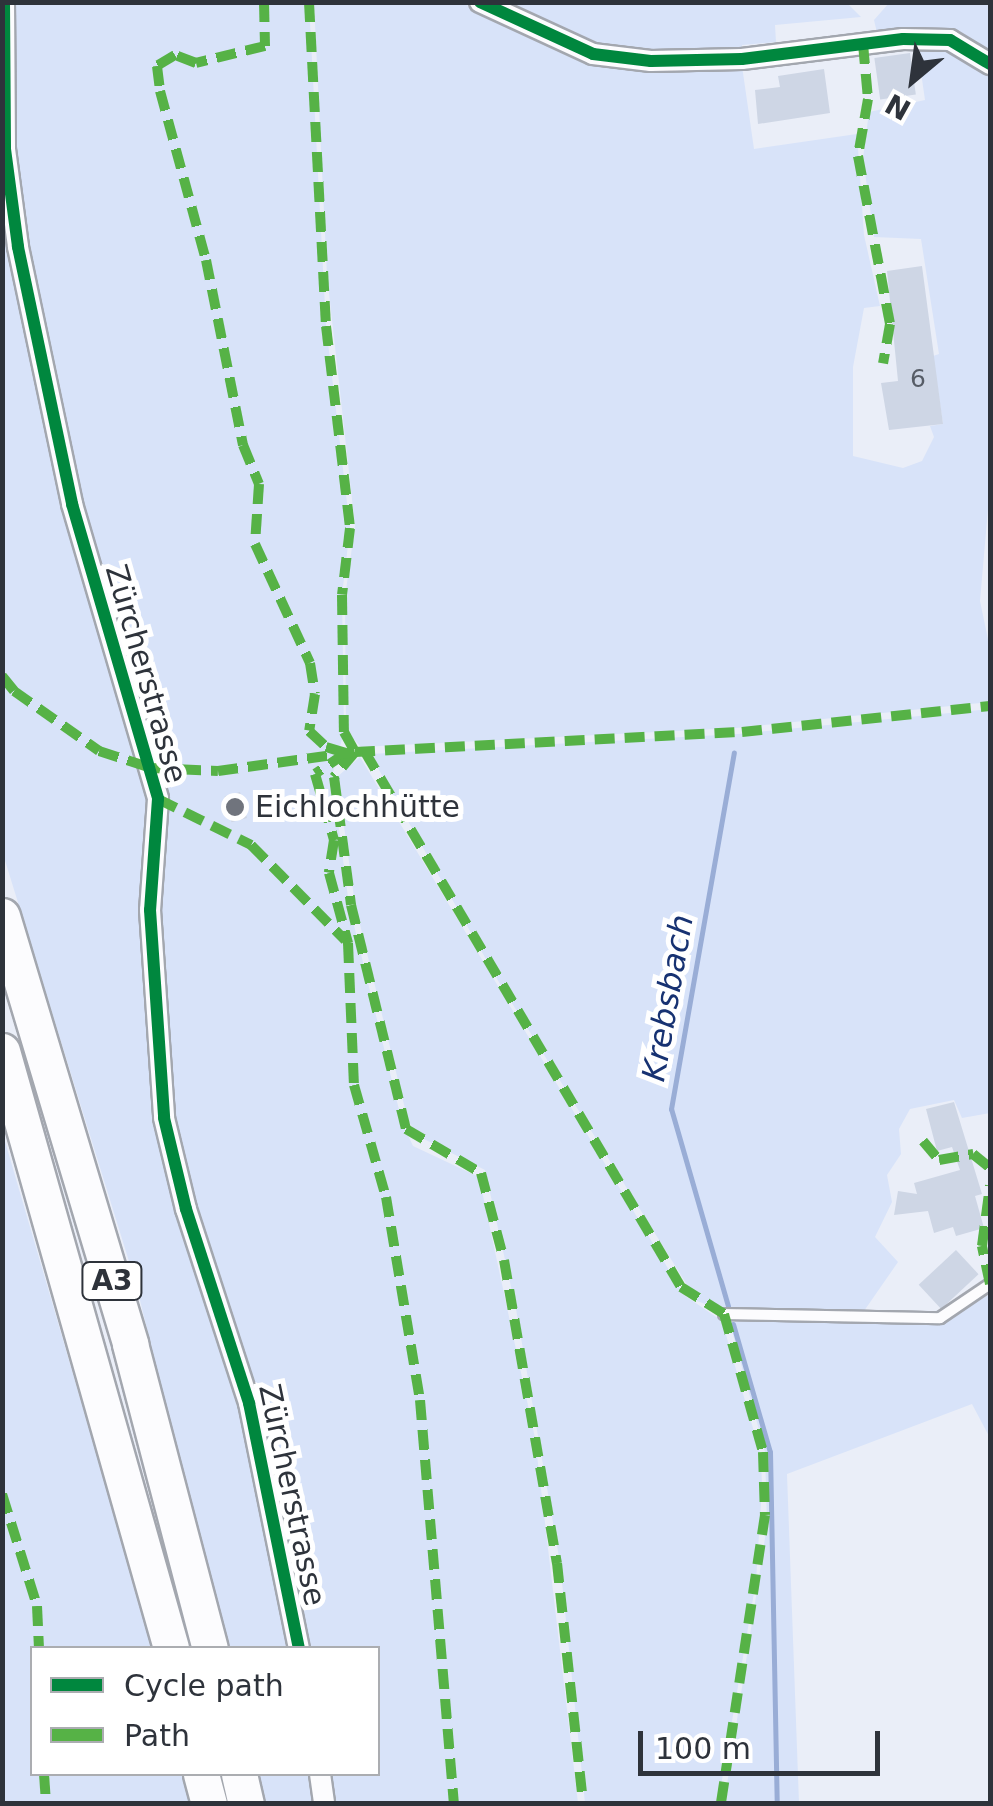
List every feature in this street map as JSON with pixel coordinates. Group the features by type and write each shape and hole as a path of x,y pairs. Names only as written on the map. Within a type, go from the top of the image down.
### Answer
{"highway":[{"name":"A3","path":"2,916 110,1274 209,1646"},
{"name":"A3","path":"2,1050 170,1646"},
{"path":"202,1776 208,1804"},
{"path":"239,1776 246,1804"}],"street":[{"name":"Zürcherstrasse","path":"4,2 5,150 18,247 81,538 158,799 150,910 164,1118 186,1209 249,1403 299,1646"},
{"path":"480,2 594,54 651,61 742,59 903,39 950,40 990,64"},
{"path":"320,1776 324,1804"}],"lane":[{"path":"724,1314 940,1318 990,1284"}],"shaded area":[{"path":"846,2 861,17 775,25 776,42 742,45 742,52 648,55 595,46 497,3"},
{"path":"2,3 309,3 326,326 350,528 342,595 344,732 332,776 349,905 402,1122 413,1146 479,1177 535,1438 578,1803 263,1803 256,1776 380,1776 380,1646 225,1646 136,1284 3,854"},
{"path":"314,3 462,3 595,61 742,66 754,149 857,134 864,235 880,306 864,308 853,367 853,456 903,468 922,461 934,437 930,426 943,424 933,356 939,354 921,239 874,237 863,158 869,112 925,100 917,45 936,43 990,73 990,486 980,601 990,649 990,702 736,728 361,747 346,731 345,597 355,526 327,275"},
{"path":"889,3 990,3 990,51 966,36 878,37 874,20"},
{"path":"990,709 990,1113 962,1118 954,1100 910,1109 899,1129 901,1154 887,1175 892,1202 875,1237 898,1262 864,1311 727,1312 697,1301 500,984 370,754 738,734"},
{"path":"360,757 684,1295 722,1321 761,1456 762,1488 756,1581 718,1803 585,1803 560,1563 516,1309 485,1170 420,1137 408,1121 355,904 337,777"},
{"path":"2,1131 152,1646 30,1646 30,1776 184,1776 191,1803 3,1803"},
{"path":"990,1294 990,1438 972,1404 787,1474 799,1803 724,1804 767,1525 765,1452 729,1320 943,1322"}],"building":[{"path":"910,53 916,95 880,100 874,58"},
{"path":"824,69 830,113 758,124 755,90 780,87 778,76"},
{"path":"922,266 943,424 889,430 881,383 898,381 887,271"},
{"name":"Eichlochhütte","path":"240,792 247,818 232,822 225,796"},
{"path":"954,1102 982,1194 975,1196 984,1228 956,1236 953,1227 934,1233 928,1211 894,1215 898,1191 917,1194 914,1183 960,1170 952,1147 937,1151 926,1109"},
{"path":"956,1250 979,1274 941,1309 919,1285"}],"waterway":[{"name":"Krebsbach","path":"728,1306 671,1109 734,753"},
{"name":"Krebsbach","path":"733,1324 770,1452 777,1804"}],"marked path":[{"path":"264,2 265,46 196,63 175,55 157,66 160,91 206,260 243,445 259,484 255,544 310,663 315,694 309,731 326,747 346,753 315,774 334,840 329,873 348,943 354,1085 386,1197 420,1400 454,1804"},
{"path":"309,2 326,326 350,528 342,595 344,732 355,752 334,777 351,905 406,1129 481,1173 504,1260 557,1563 583,1804"},
{"path":"863,44 868,99 858,156 890,324 883,363"},
{"path":"2,676 14,691 99,751 151,768 218,771 355,752 742,732 990,706"},
{"path":"365,752 681,1287 724,1314 763,1452 765,1515 721,1804"},
{"path":"158,799 251,845 345,940"},
{"path":"923,1141 939,1160 973,1154 990,1168"},
{"path":"990,1186 982,1246 990,1284"},
{"path":"2,1494 37,1606 39,1646"},
{"path":"44,1776 46,1804"}],"cycle path":[{"path":"4,2 5,149 18,247 72,504 158,799 150,910 164,1118 186,1209 249,1403 299,1646"},
{"path":"480,2 593,54 651,61 742,59 903,39 950,40 990,64"}],"place":[{"name":"Eichlochhütte","path":"235,807"}]}
